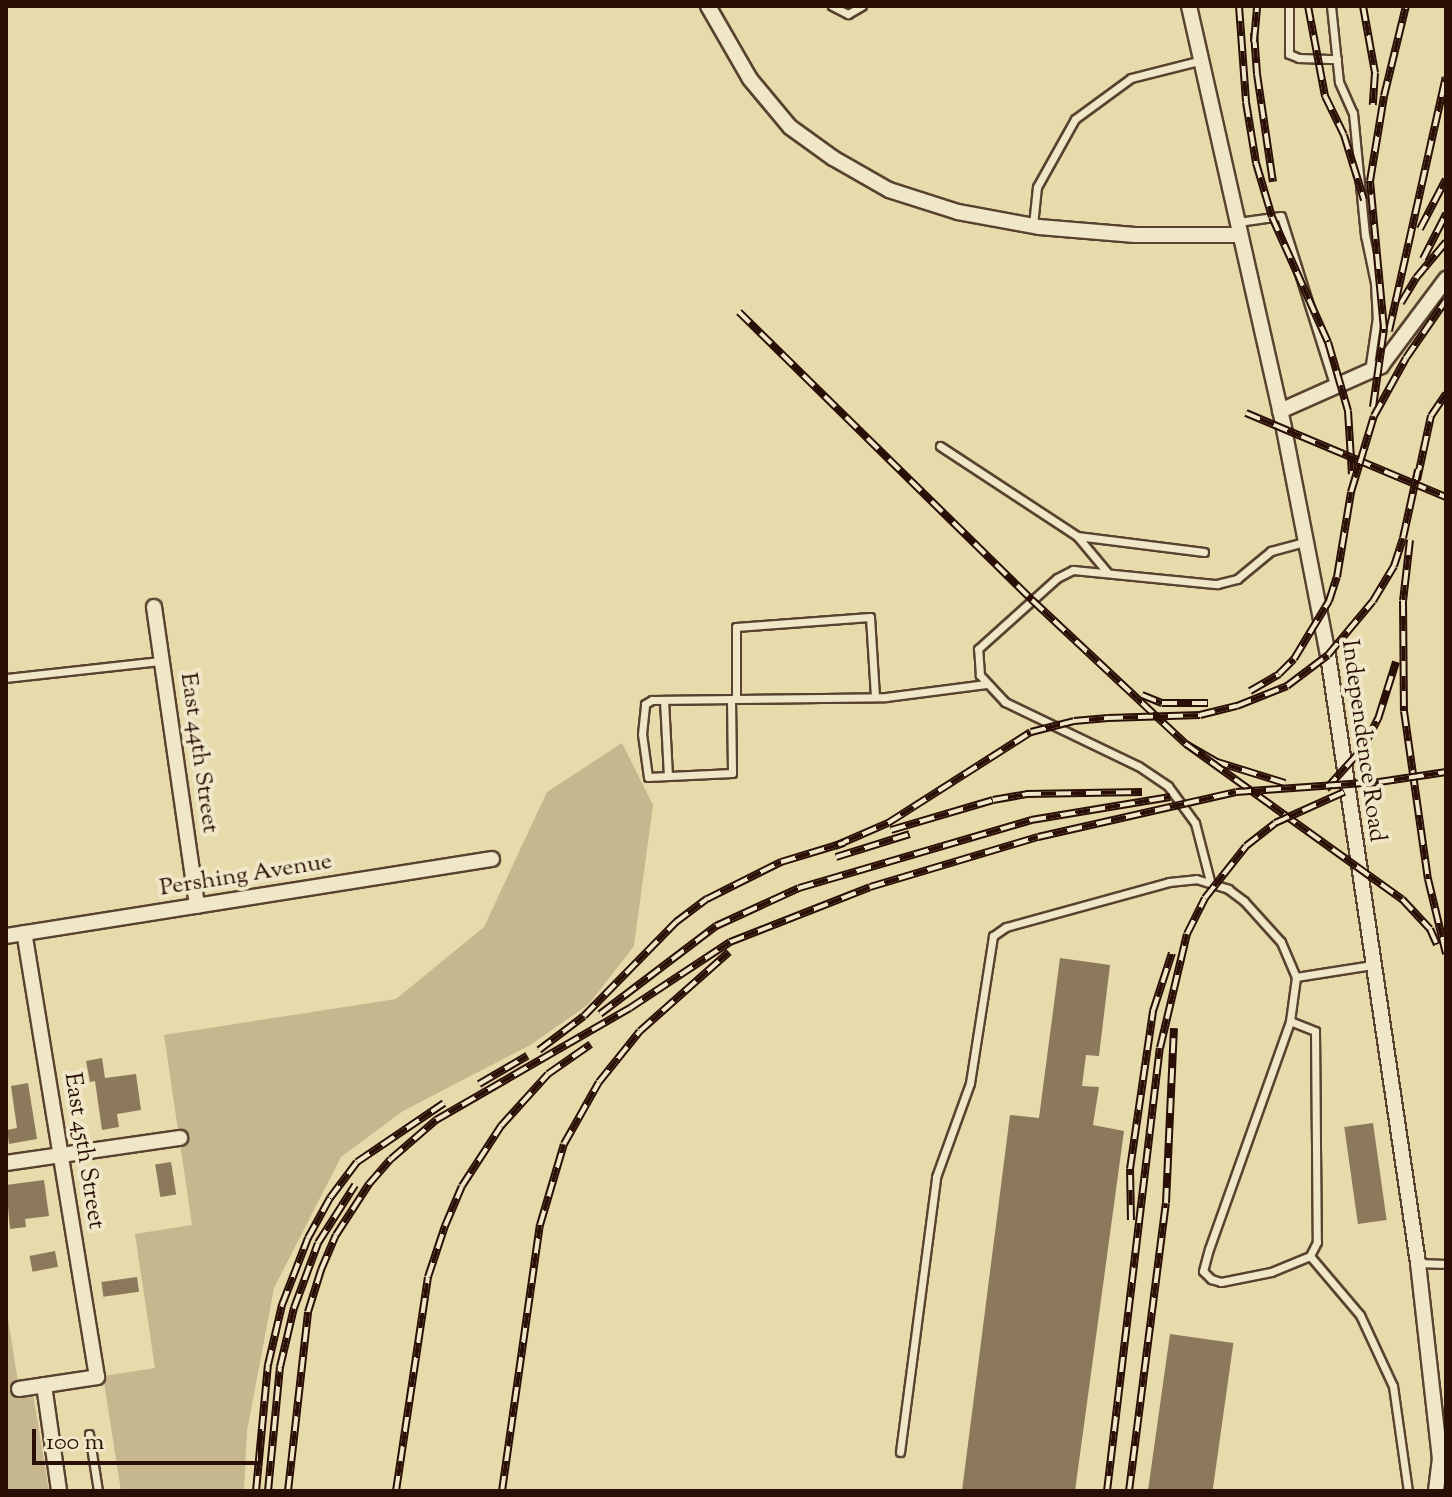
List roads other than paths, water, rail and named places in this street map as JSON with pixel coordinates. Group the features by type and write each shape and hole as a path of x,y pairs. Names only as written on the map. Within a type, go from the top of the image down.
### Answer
{"street":[{"path":"708,6 750,79 790,127 833,158 889,190 958,212 1033,225 1135,235 1239,228"},
{"name":"Independence Road","path":"1189,6 1280,411 1328,655 1418,1263 1440,1458 1436,1491"},
{"path":"1280,411 1381,366 1446,279"},
{"name":"East 44th Street","path":"154,607 197,906"},
{"name":"Pershing Avenue","path":"6,936 492,859"},
{"name":"East 45th Street","path":"24,933 97,1377 44,1385"},
{"path":"6,1163 180,1138"},
{"path":"19,1389 44,1385 59,1491"}],"lane":[{"path":"832,6 848,14 862,6"},
{"path":"1289,6 1289,54 1299,58 1337,59"},
{"path":"1331,6 1342,95 1350,100 1353,113 1365,235 1375,283 1377,317 1369,371"},
{"path":"1033,225 1037,187 1075,119 1131,78 1202,60"},
{"path":"1239,228 1281,216 1335,387"},
{"path":"940,446 1077,536 1107,572"},
{"path":"1077,536 1204,552"},
{"path":"1210,881 1195,823 1168,786 1138,766 1018,710 986,684 977,665 978,649 984,640 1066,573 1081,569 1217,584 1237,579 1271,551 1305,542"},
{"path":"875,697 870,617 736,627 733,699 732,773 648,777 642,750 645,704 652,700 664,700 733,699 875,697 986,684"},
{"path":"6,678 163,661"},
{"path":"664,700 668,776"},
{"path":"900,1452 934,1186 970,1083 993,936 1006,927 1169,882 1210,881 1244,901 1281,942 1296,977 1290,1021 1237,1164 1203,1271 1221,1282 1271,1272 1310,1256 1317,1242 1318,1055 1315,1031 1290,1021"},
{"path":"1296,977 1372,965"},
{"path":"1310,1256 1360,1315 1393,1386 1408,1491"},
{"path":"1418,1263 1446,1264"},
{"path":"89,1434 98,1491"}],"railway":[{"path":"1239,6 1246,102 1256,163 1272,217 1328,342 1348,411 1352,474"},
{"path":"1254,42 1257,6"},
{"path":"1308,6 1325,96 1344,135 1364,200"},
{"path":"1363,6 1375,73 1373,105"},
{"path":"1373,407 1384,329 1370,181 1384,96 1406,6"},
{"path":"1254,33 1273,182"},
{"path":"1389,331 1446,77"},
{"path":"1420,229 1446,179"},
{"path":"1423,259 1446,214"},
{"path":"1401,303 1416,278 1446,242"},
{"path":"1250,691 1279,674 1294,659 1329,601 1337,577 1351,492 1374,416 1406,358 1446,300"},
{"path":"739,312 1032,600 1186,744"},
{"path":"1417,480 1431,416 1446,394"},
{"path":"1246,413 1446,497"},
{"path":"835,846 888,823 1031,732 1074,721 1200,715 1237,706 1287,686 1328,655 1373,601 1394,566 1418,470"},
{"path":"1410,540 1403,601 1404,711 1428,879 1446,954"},
{"path":"1326,789 1363,748 1378,719 1396,662"},
{"path":"1142,695 1162,703 1208,703"},
{"path":"1285,783 1217,762 1186,744 1402,899 1430,929 1437,945"},
{"path":"288,1491 308,1312 321,1270 336,1235 369,1184 391,1159 436,1120 630,1008 730,942 870,887 1038,837 1236,792 1379,782 1446,772"},
{"path":"891,830 993,800 1026,794 1142,792"},
{"path":"1107,1491 1160,1048 1187,934 1205,898 1246,846 1275,823 1344,792"},
{"path":"600,1014 716,926 799,888 1031,820 1170,797"},
{"path":"836,857 910,834"},
{"path":"539,1050 584,1016 676,922 707,899 781,862 844,843"},
{"path":"502,1491 540,1225 564,1144 599,1082 640,1031 729,952"},
{"path":"1131,1220 1130,1169 1153,1011 1172,953"},
{"path":"1129,1491 1166,1203 1174,1028"},
{"path":"396,1491 428,1277 462,1186 501,1126 548,1074 591,1044"},
{"path":"479,1084 527,1056"},
{"path":"256,1491 268,1365 282,1305 308,1238 330,1198 357,1162 444,1103"},
{"path":"268,1491 280,1367 294,1308 318,1243 355,1185"}]}
